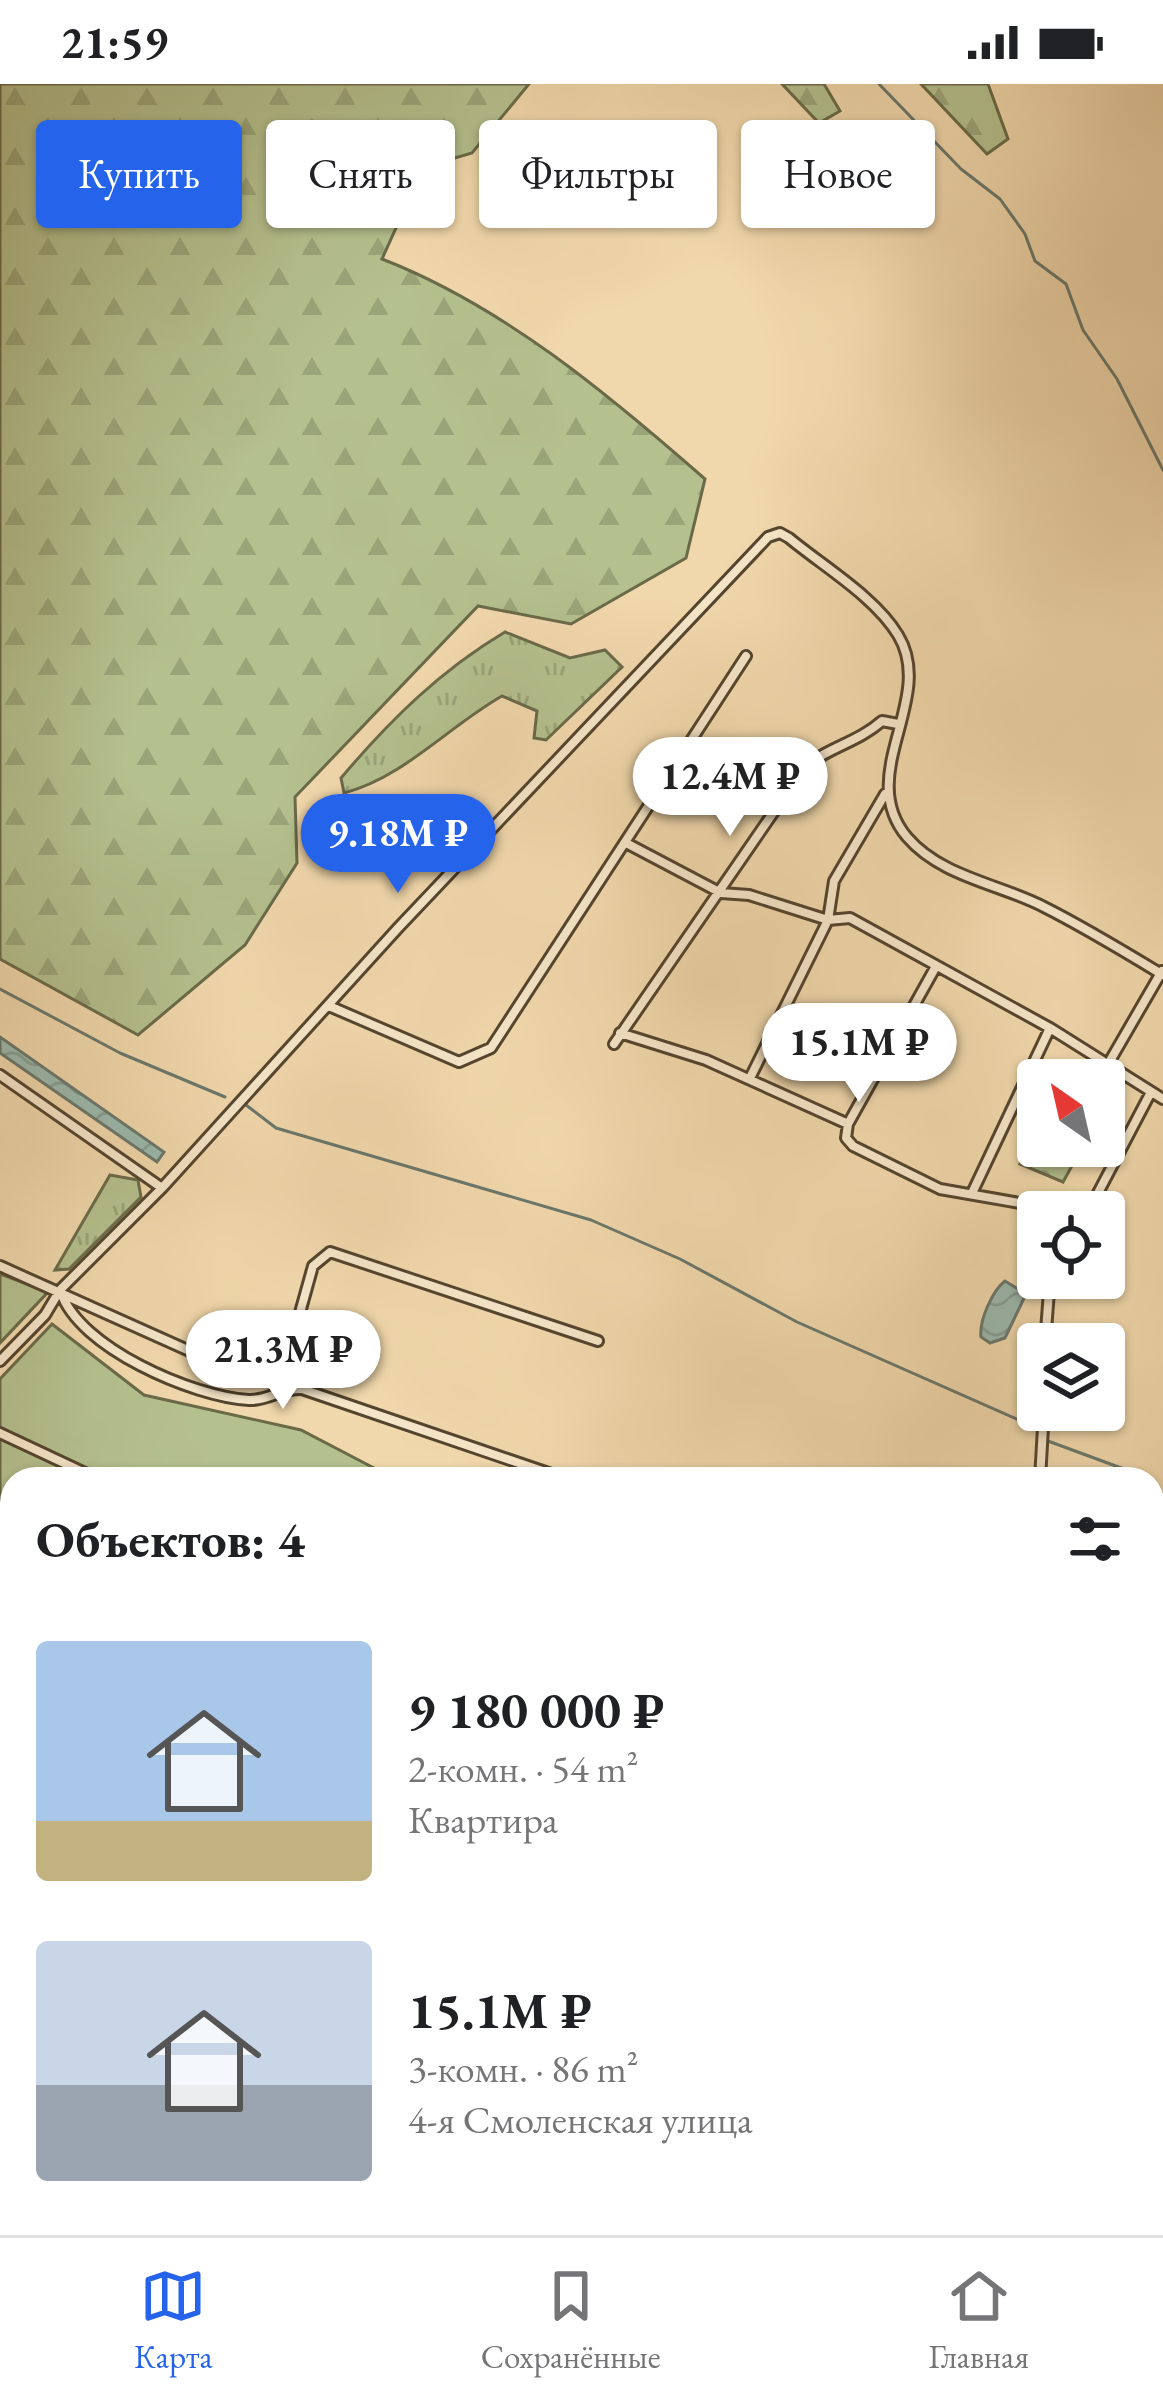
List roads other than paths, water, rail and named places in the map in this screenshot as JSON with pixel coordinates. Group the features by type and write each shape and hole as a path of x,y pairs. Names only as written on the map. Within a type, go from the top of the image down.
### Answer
{"street":[{"path":"0,1361 45,1315 60,1290 162,1188 768,537 780,533 851,589 901,639 907,663 885,794 835,881 828,920 750,1078"},
{"path":"329,1006 446,1057 473,1058 497,1042 556,940 628,844 746,656"},
{"path":"614,1044 804,768 824,751 851,744 882,721 898,724"},
{"path":"885,794 904,834 948,868 1044,906 1162,973 1111,1059"},
{"path":"628,844 721,892 749,895 828,920 850,918 1050,1028 1096,1059"},
{"path":"934,968 848,1124 846,1138 853,1146 940,1189 973,1191 999,1202 1017,1203"},
{"path":"973,1191 1050,1028"},
{"path":"620,1034 750,1078 848,1124"},
{"path":"0,1076 162,1188"},
{"path":"1125,1077 1163,1099"},
{"path":"1099,1191 1151,1092"},
{"path":"279,1388 313,1267 330,1252 598,1341"},
{"path":"0,1266 241,1374"},
{"path":"60,1290 65,1307 84,1327 141,1367 246,1400 261,1400 279,1388 302,1389 531,1467"},
{"path":"1041,1467 1043,1431"},
{"path":"0,1433 72,1467"}],"water":[{"path":"0,1037 164,1152 157,1162 0,1053"},
{"path":"1005,1281 1017,1288 1017,1299 1024,1299 1005,1338 990,1343 981,1337 982,1323"}],"waterway":[{"path":"879,84 961,169 1000,199 1025,234 1035,261 1066,284 1083,330 1117,379 1163,470"},
{"path":"0,989 120,1053 225,1097"},
{"path":"246,1105 276,1128 591,1220 680,1259 797,1322 1017,1419"},
{"path":"1048,1441 1118,1467"}]}
